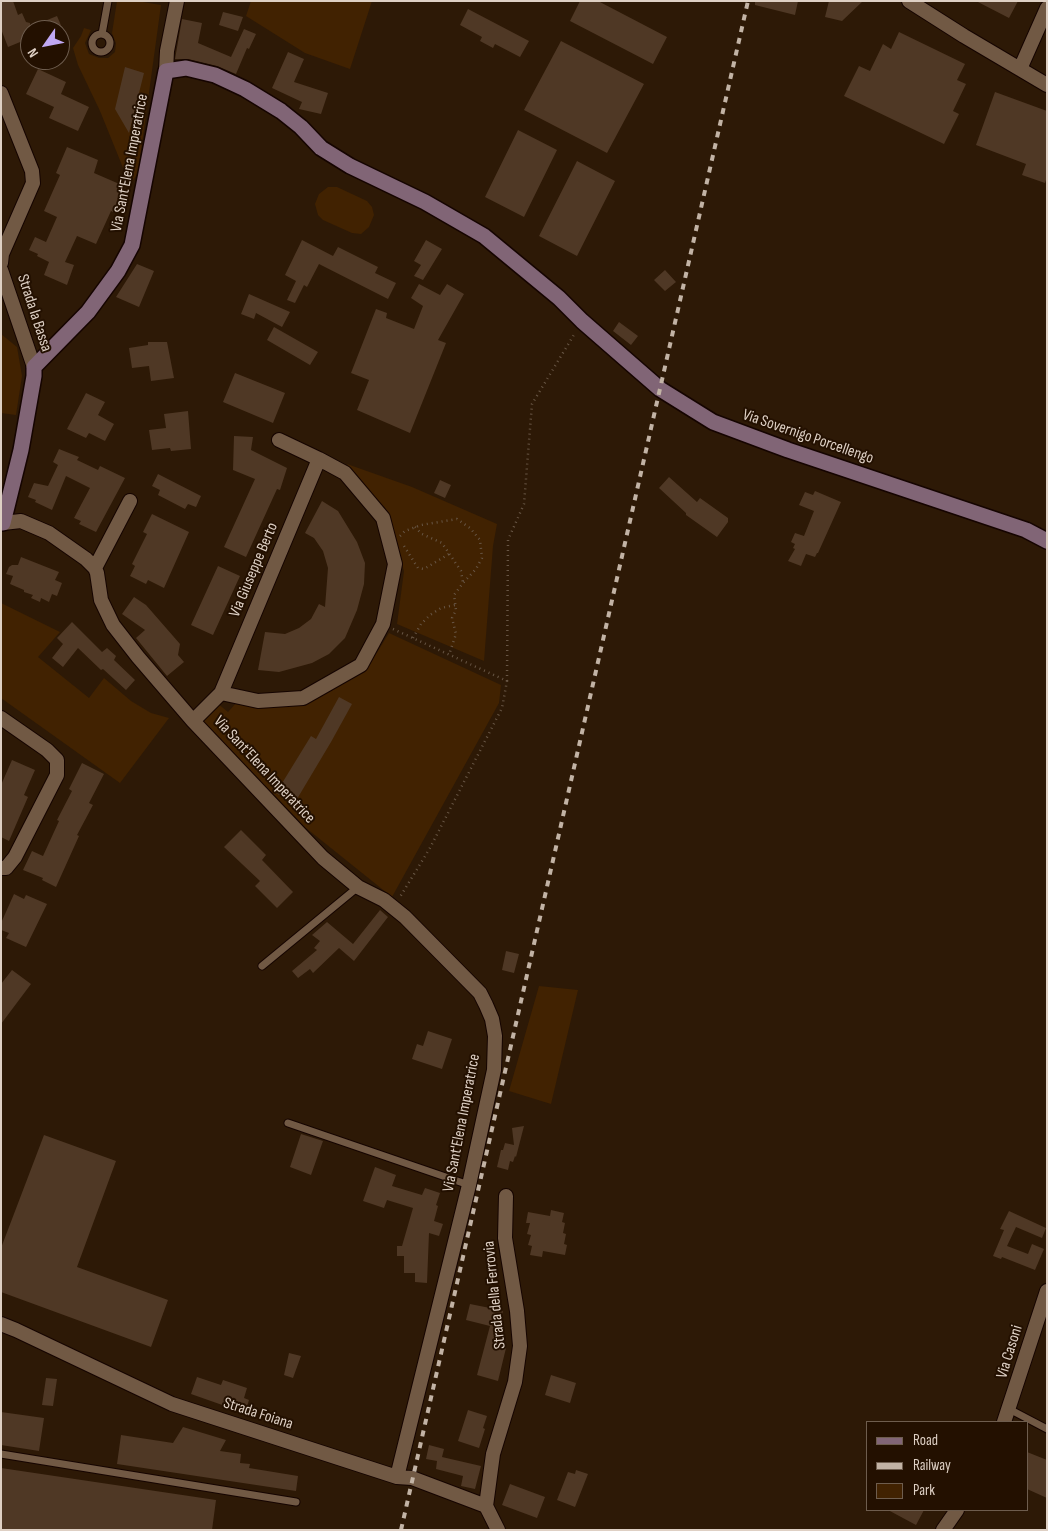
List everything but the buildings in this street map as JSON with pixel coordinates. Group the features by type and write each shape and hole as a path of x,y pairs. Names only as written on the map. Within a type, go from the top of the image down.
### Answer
{"street":[{"path":"166,71 167,51 177,1"},
{"path":"909,1 1047,85"},
{"path":"1020,69 1047,8"},
{"name":"Via Sovernigo Porcellengo","path":"166,71 186,68 215,75 245,89 281,111 301,127 321,148 350,166 425,202 484,236 559,298 582,321 660,389 713,422 788,450 1026,530 1047,541"},
{"name":"Via Sant'Elena Imperatrice","path":"34,367 88,312 118,271 132,245 166,71"},
{"name":"Strada la Bassa","path":"1,93 32,171 33,184 2,254 1,262"},
{"name":"Strada la Bassa","path":"1,270 34,367"},
{"path":"34,367 21,450 2,523 15,520 21,521 49,533 86,559 95,568 130,501"},
{"path":"221,693 258,700 303,698 361,665 383,624 395,564 394,540 383,518 345,473 279,440"},
{"name":"Via Giuseppe Berto","path":"193,721 221,693 319,459"},
{"name":"Via Sant'Elena Imperatrice","path":"95,568 101,600 113,625 193,721 323,858 358,887 394,908 480,993 492,1019 495,1036 494,1070 397,1477"},
{"path":"1,718 47,750 57,760 57,775 15,857 4,868"},
{"name":"Strada della Ferrovia","path":"486,1506 493,1454 515,1382 520,1346 517,1311 505,1238 506,1196"},
{"name":"Via Casoni","path":"1004,1421 1047,1291"},
{"name":"Strada Foiana","path":"1,1324 172,1404 397,1477 412,1478 486,1506"},
{"path":"486,1506 498,1530"},
{"path":"943,1530 955,1511"}],"lane":[{"path":"102,34 108,1"},
{"path":"262,966 358,887"},
{"path":"288,1123 468,1185"},
{"path":"1009,1409 1047,1430"},
{"path":"1,1454 296,1502"}],"path":[{"path":"394,908 430,848 502,708 507,682 508,540 524,504 532,404 582,321"},
{"path":"449,554 424,569 418,568 410,554 394,540 405,532 422,525 457,518 470,528 480,540 482,558 476,569 454,595 456,610 452,618 456,634 450,655"},
{"path":"415,528 422,534 442,544 462,571 463,583"},
{"path":"412,638 421,624 430,615 441,608 456,605"},
{"path":"383,624 507,682"}],"green space":[{"path":"117,1 137,1 161,5 138,173 130,185 100,111 78,65 73,48 84,28 91,30 85,43 89,54 99,58 108,58 115,52 116,43 112,33"},
{"path":"251,1 372,1 350,69 305,53 246,16"},
{"path":"328,187 337,187 367,201 372,207 374,215 369,227 361,234 352,233 323,220 318,215 315,204 319,194"},
{"path":"1,334 17,347 22,376 16,415 1,413"},
{"path":"347,464 412,487 497,524 493,546 484,661 397,624 404,571 385,508"},
{"path":"1,603 60,632 38,657 89,698 104,678 131,701 151,713 169,718 120,783 1,698"},
{"path":"389,633 501,685 499,703 392,897 306,828 202,720 217,703 228,712 237,702 304,702 365,672"},
{"path":"539,986 578,990 551,1104 509,1091"}],"railway":[{"path":"401,1530 748,1"}]}
